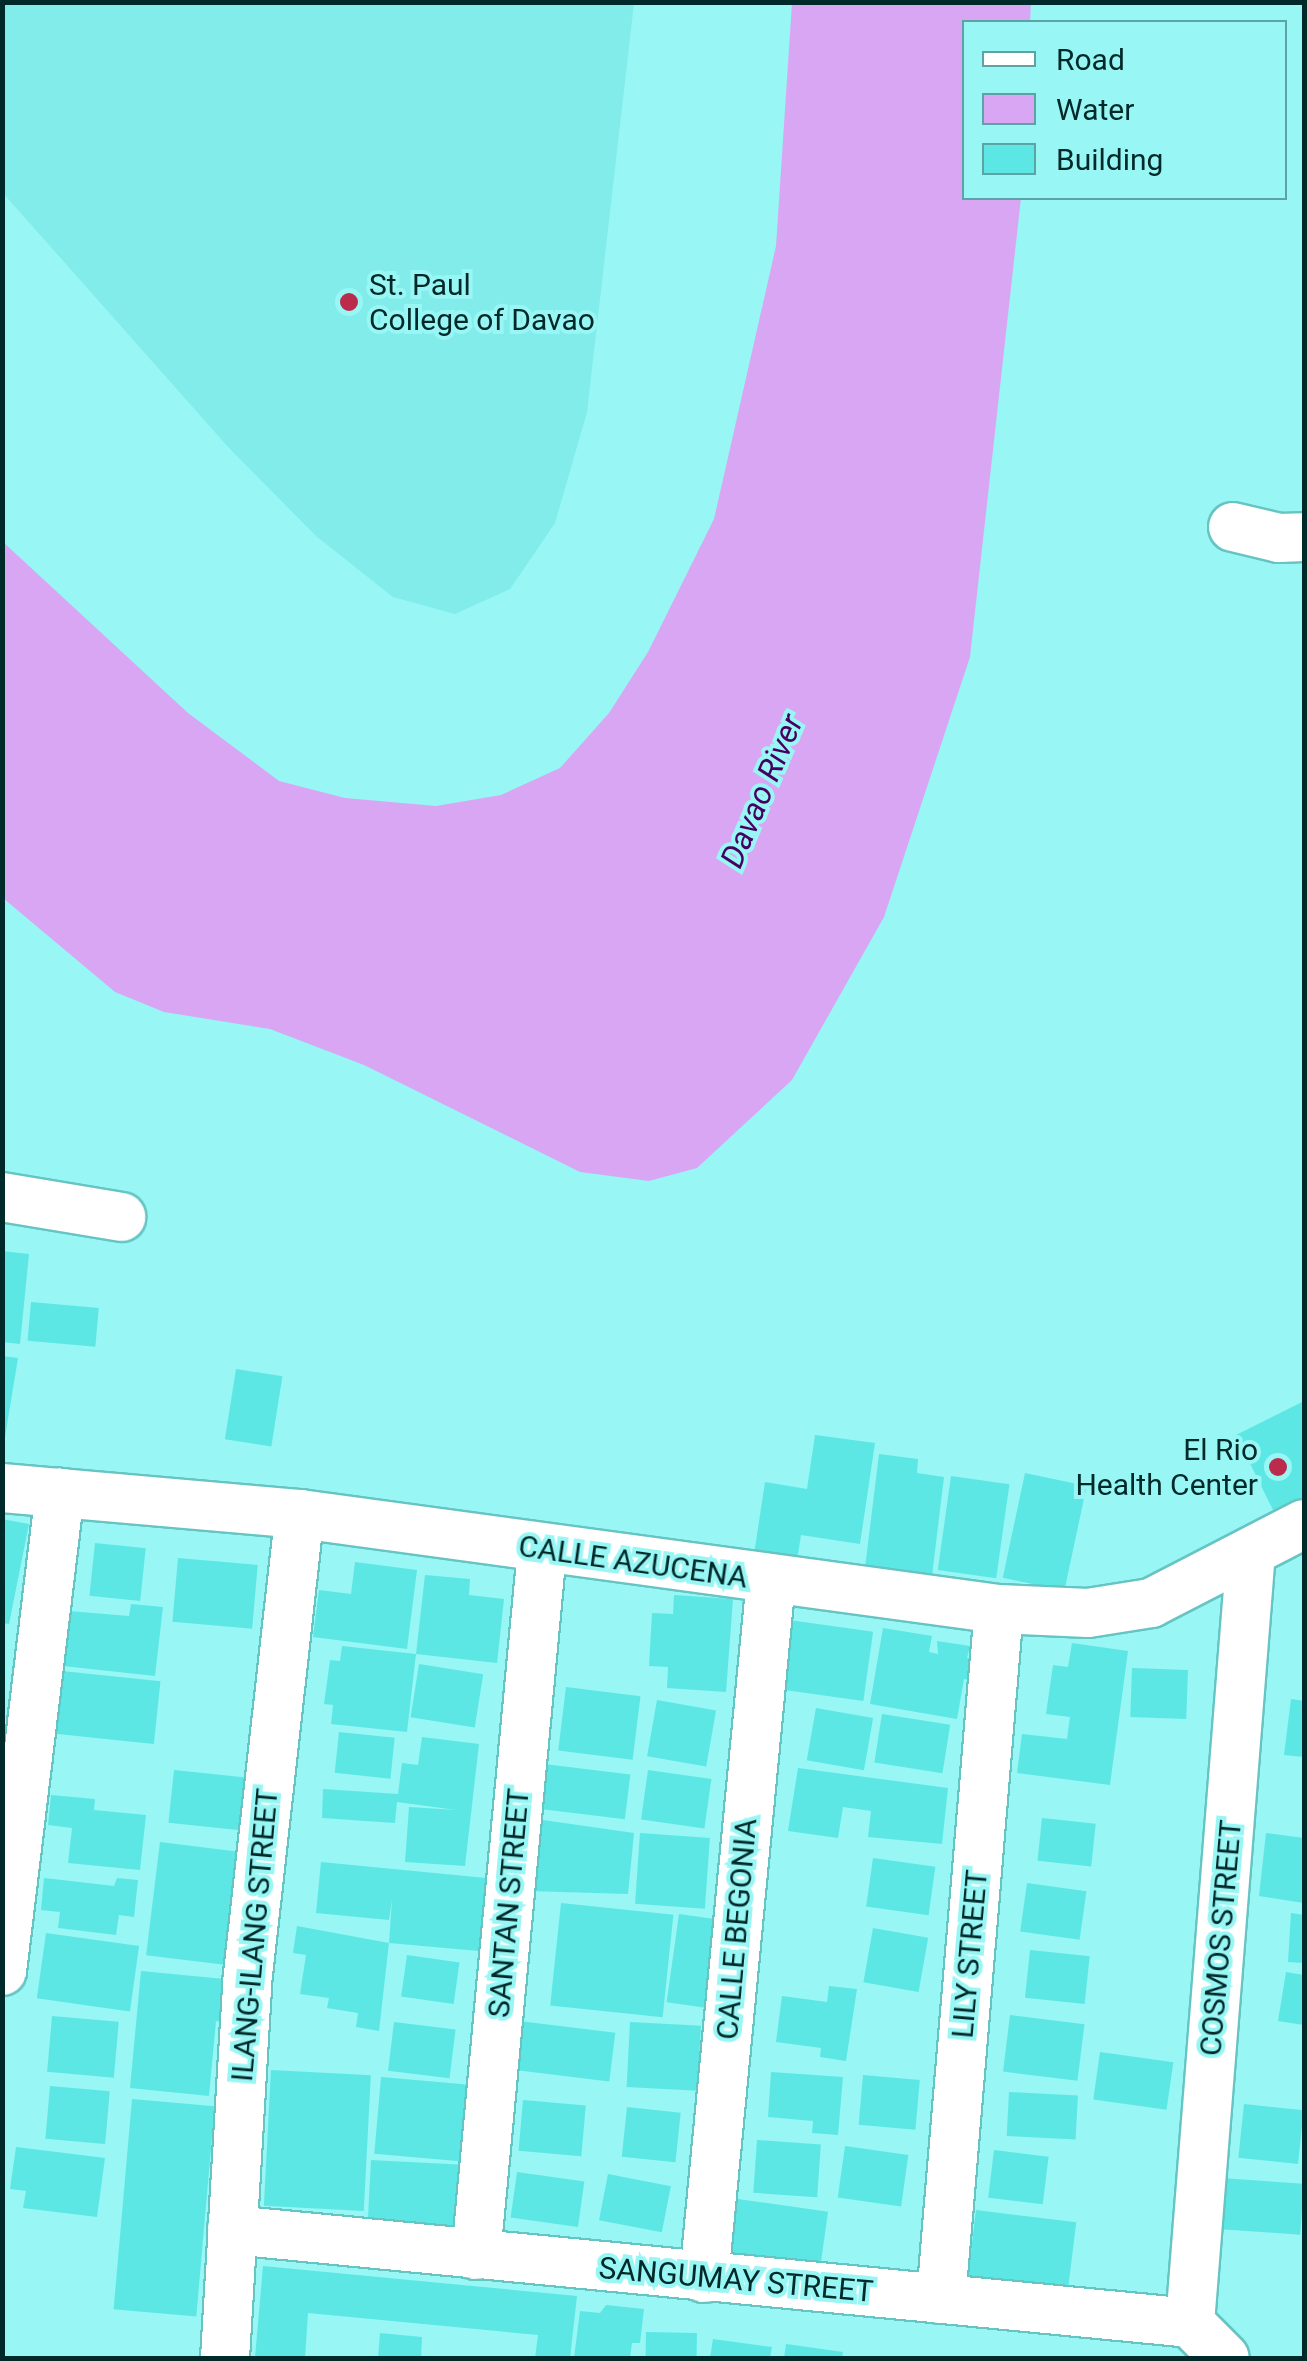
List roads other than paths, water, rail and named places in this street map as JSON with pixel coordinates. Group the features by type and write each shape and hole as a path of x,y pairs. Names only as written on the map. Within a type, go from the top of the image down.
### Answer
{"street":[{"path":"1233,527 1304,537"},
{"path":"2,1196 121,1217"},
{"name":"CALLE AZUCENA","path":"2,1488 300,1514 1000,1610 1118,1611 1151,1603 1304,1524"},
{"path":"2,1971 16,1731 60,1492"},
{"name":"ILANG-ILANG STREET","path":"225,2358 247,1983 300,1514"},
{"name":"SANTAN STREET","path":"476,2255 542,1550"},
{"name":"COSMOS STREET","path":"1190,2324 1251,1552"},
{"name":"CALLE BEGONIA","path":"704,2278 771,1580"},
{"name":"LILY STREET","path":"940,2300 1000,1610"},
{"name":"SANGUMAY STREET","path":"232,2230 1190,2324"},
{"path":"1190,2324 1225,2358"}],"water":[{"name":"Davao River","path":"792,3 1031,3 1030,20 962,20 962,200 1021,200 970,657 884,917 792,1080 697,1168 649,1181 580,1172 364,1065 270,1029 164,1012 115,992 3,898 3,542 188,713 279,781 345,798 436,806 501,795 560,768 609,713 648,652 714,519 776,246"}],"place":[{"name":"St. Paul College of Davao","path":"349,302"},
{"name":"El Rio Health Center","path":"1278,1467"}]}
